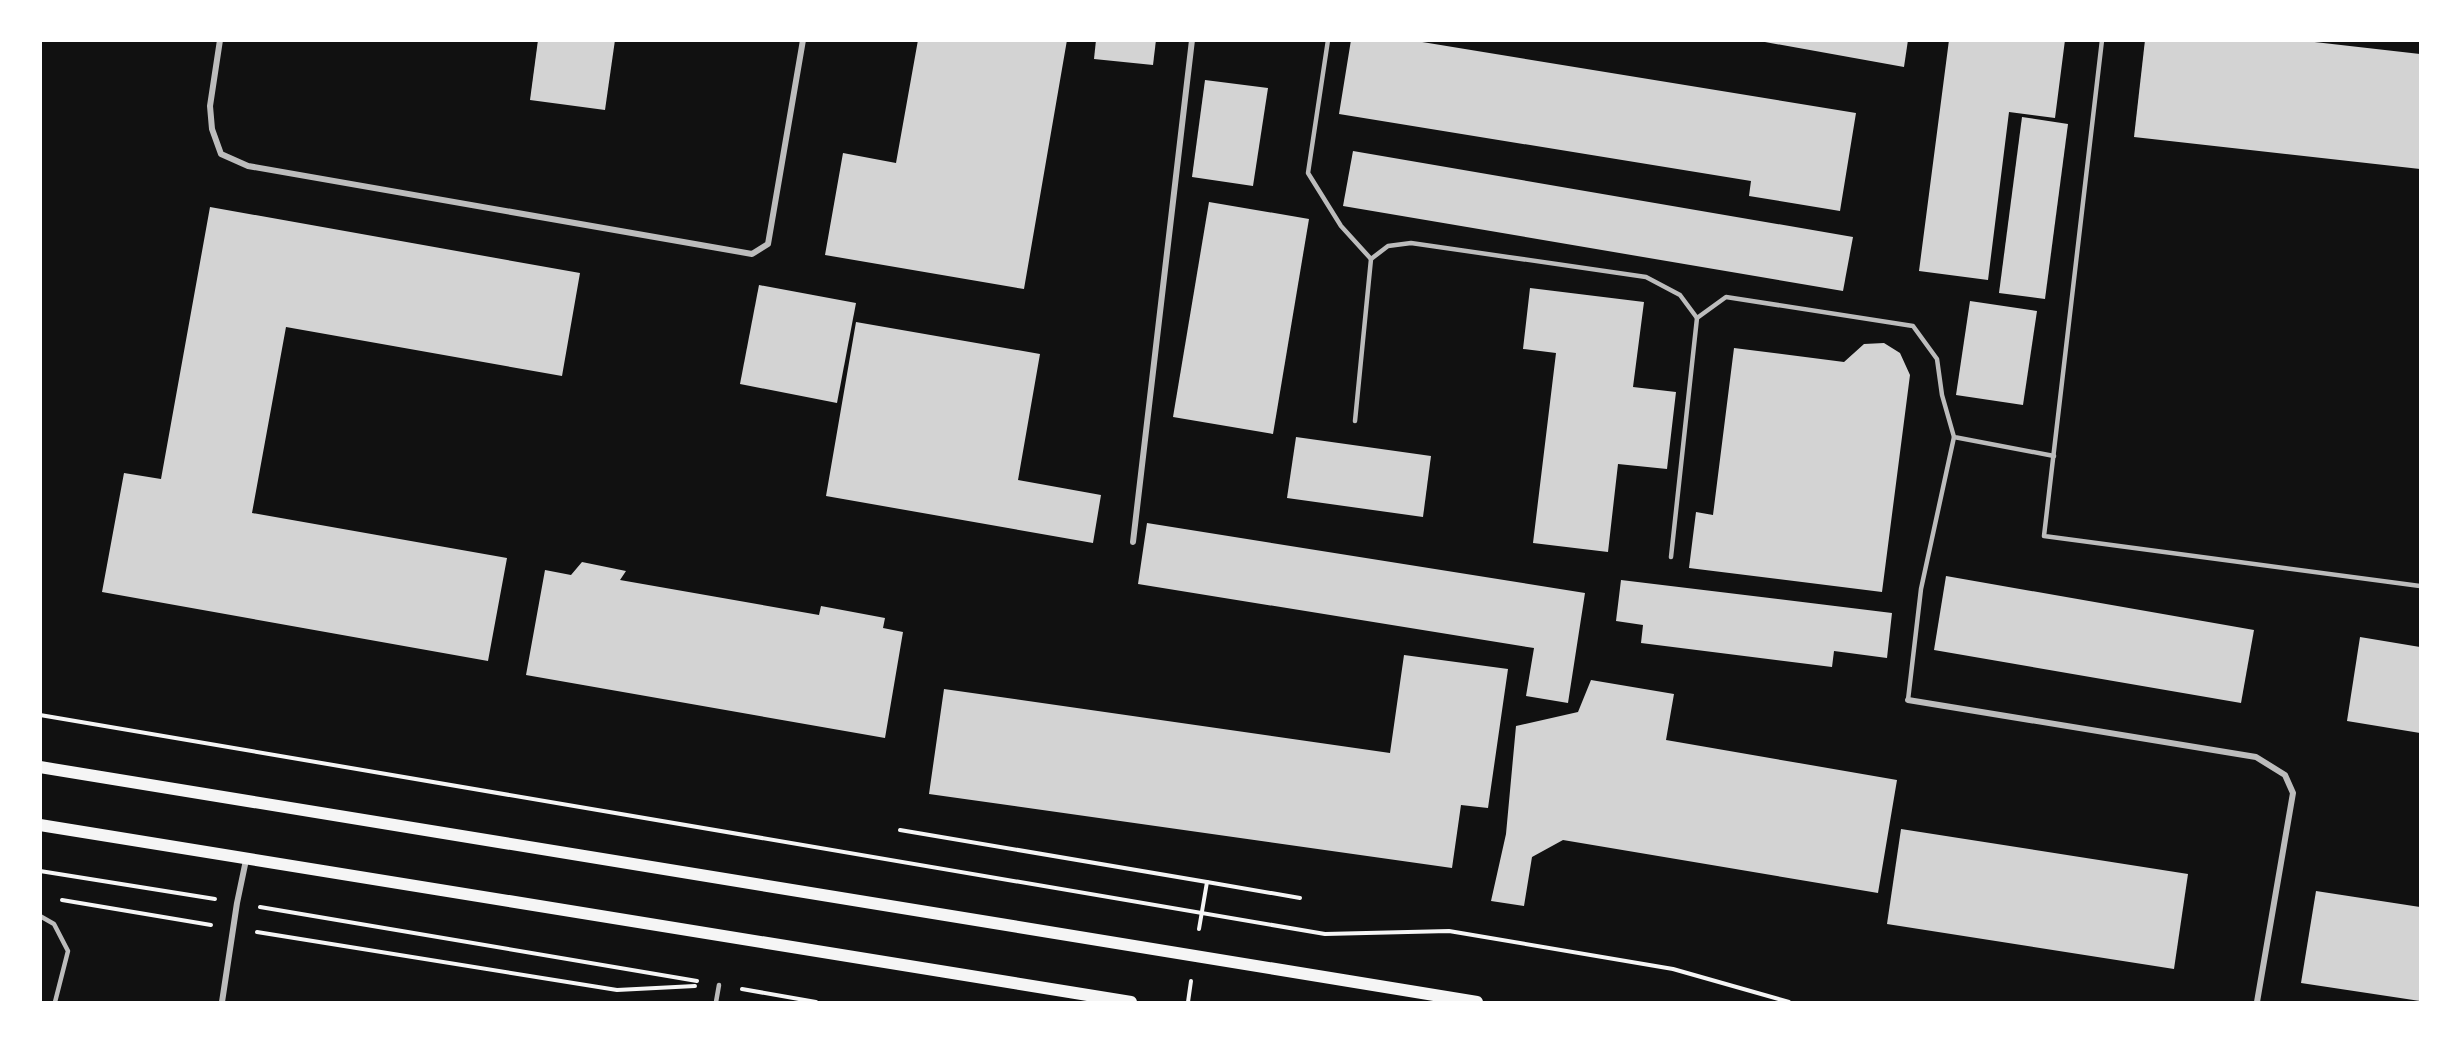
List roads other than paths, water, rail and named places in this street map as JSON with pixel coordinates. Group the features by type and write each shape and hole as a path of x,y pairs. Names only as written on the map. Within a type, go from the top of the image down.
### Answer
{"main road":[{"path":"40,767 1477,1002"},
{"path":"40,825 1131,1002"}],"street":[{"path":"220,40 210,106 212,129 221,154 248,165 752,254 768,244 802,40"},
{"path":"1132,542 1192,40"},
{"path":"1908,700 2256,757 2285,775 2293,793 2257,1002"},
{"path":"222,1002 246,860"}],"lane":[{"path":"1328,40 1308,173 1341,226 1371,259"},
{"path":"2102,40 2044,536 2421,586"},
{"path":"1355,421 1371,259 1388,246 1411,243 1646,277 1680,295 1697,318 1671,558"},
{"path":"1697,318 1726,297 1913,326 1937,359 1942,395 1954,437 1921,589 1908,700"},
{"path":"1954,437 2054,456"},
{"path":"40,916 54,924 68,951 55,1002"},
{"path":"716,1002 719,985"}]}
